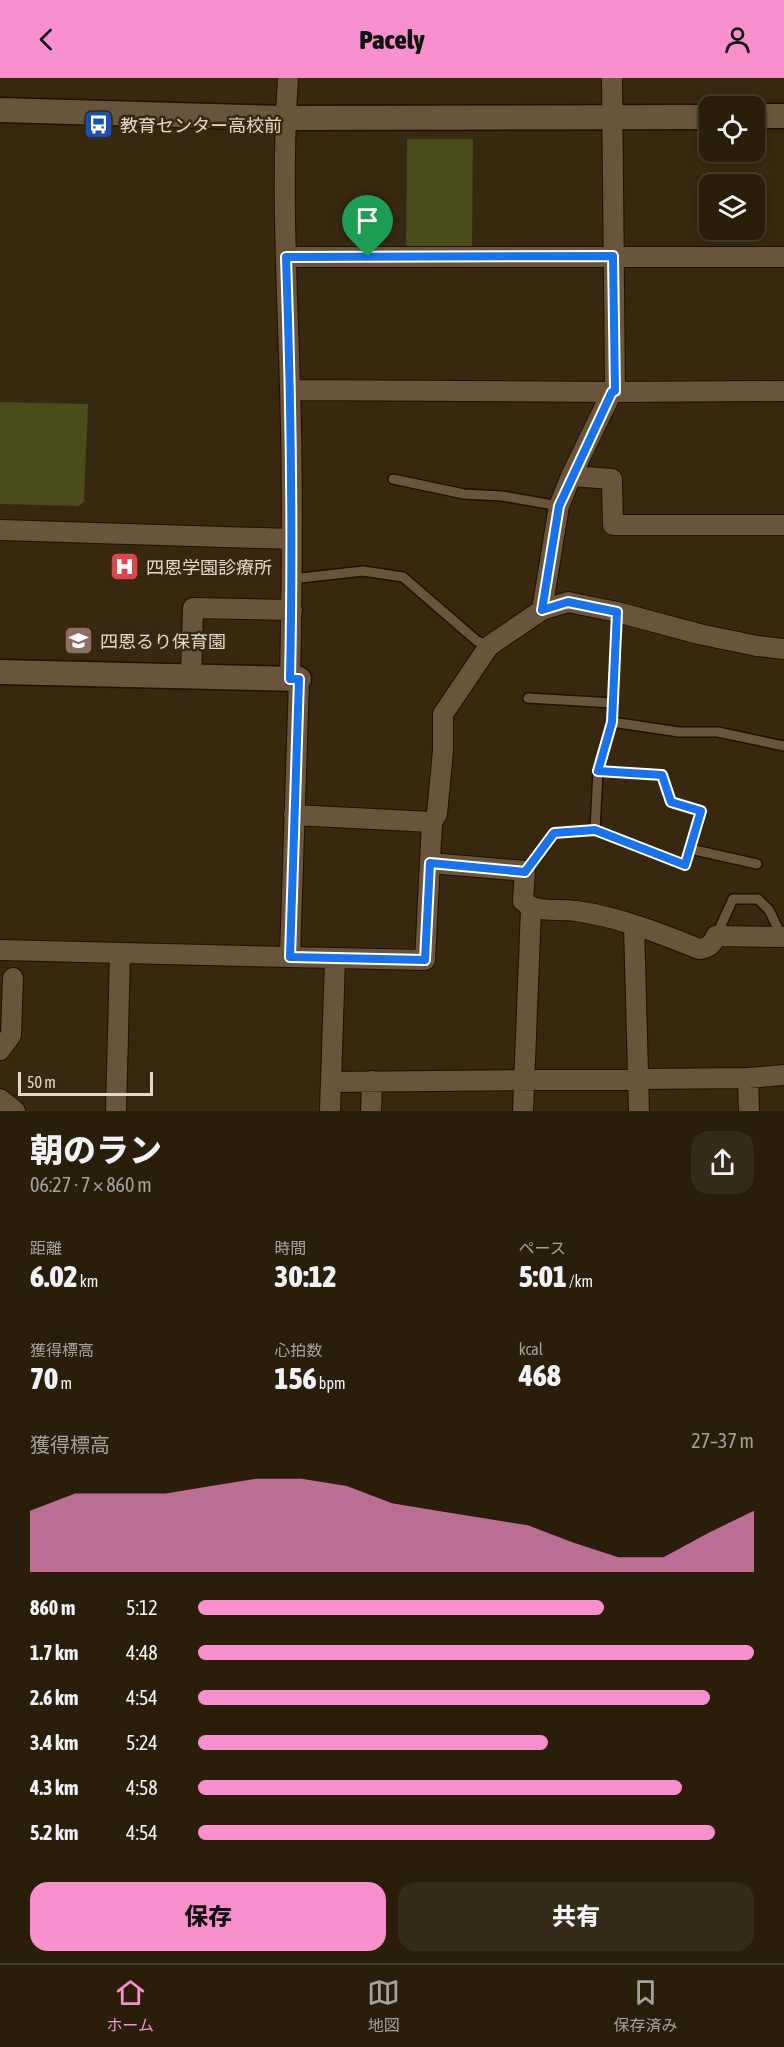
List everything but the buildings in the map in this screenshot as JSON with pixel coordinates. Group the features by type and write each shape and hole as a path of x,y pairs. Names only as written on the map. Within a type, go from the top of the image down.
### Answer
{"street":[{"path":"288,78 285,117 286,257 294,679 294,815 290,957"},
{"path":"542,610 559,506 571,476 613,392 612,78"},
{"path":"0,110 285,117 699,117"},
{"path":"765,116 784,116"},
{"path":"286,257 784,257"},
{"path":"290,390 784,391"},
{"path":"571,476 612,479 613,525 784,525"},
{"path":"0,531 292,539"},
{"path":"0,950 425,960 432,822 438,814 443,751 443,714 489,646 542,610 568,602 617,612 699,634 784,649"},
{"path":"191,676 193,608 292,610"},
{"path":"0,672 294,679"},
{"path":"294,815 432,822"},
{"path":"430,863 525,872 523,901 531,909 576,911 634,925 699,949 707,948 716,936 783,937"},
{"path":"523,1111 531,909"},
{"path":"634,925 639,1111"},
{"path":"116,1111 120,954"},
{"path":"330,1111 335,958"},
{"path":"0,1050 11,1035 13,978"},
{"path":"332,1082 784,1076"},
{"path":"748,1078 749,1111"},
{"path":"371,1111 372,1081"},
{"path":"0,1099 15,1111"}],"lane":[{"path":"393,478 464,494 502,496 559,506"},
{"path":"292,579 363,571 403,577 477,641 489,646"},
{"path":"595,830 598,771 612,722 614,703 617,612"},
{"path":"528,698 614,703"},
{"path":"612,722 678,732 718,732 784,746"},
{"path":"525,872 554,833 595,830 685,865 701,811 671,802 662,775 598,771"},
{"path":"690,849 757,864"},
{"path":"716,936 733,898 758,899 769,910 783,937"}],"shaded area":[{"path":"407,139 473,139 472,248 406,247"},
{"path":"0,402 88,404 84,502 78,506 0,504"}],"place":[{"name":"教育センター高校前","path":"99,125"},
{"name":"四恩学園診療所","path":"125,567"},
{"name":"四恩るり保育園","path":"79,641"}],"route":[{"path":"613,256 615,391 612,392 591,434 559,506 542,610 568,602 617,612 612,722 598,771 662,775 671,802 701,811 685,865 595,830 554,833 525,872 430,863 425,960 290,957 299,679 290,679 292,579 286,257 368,257 613,256"}]}
